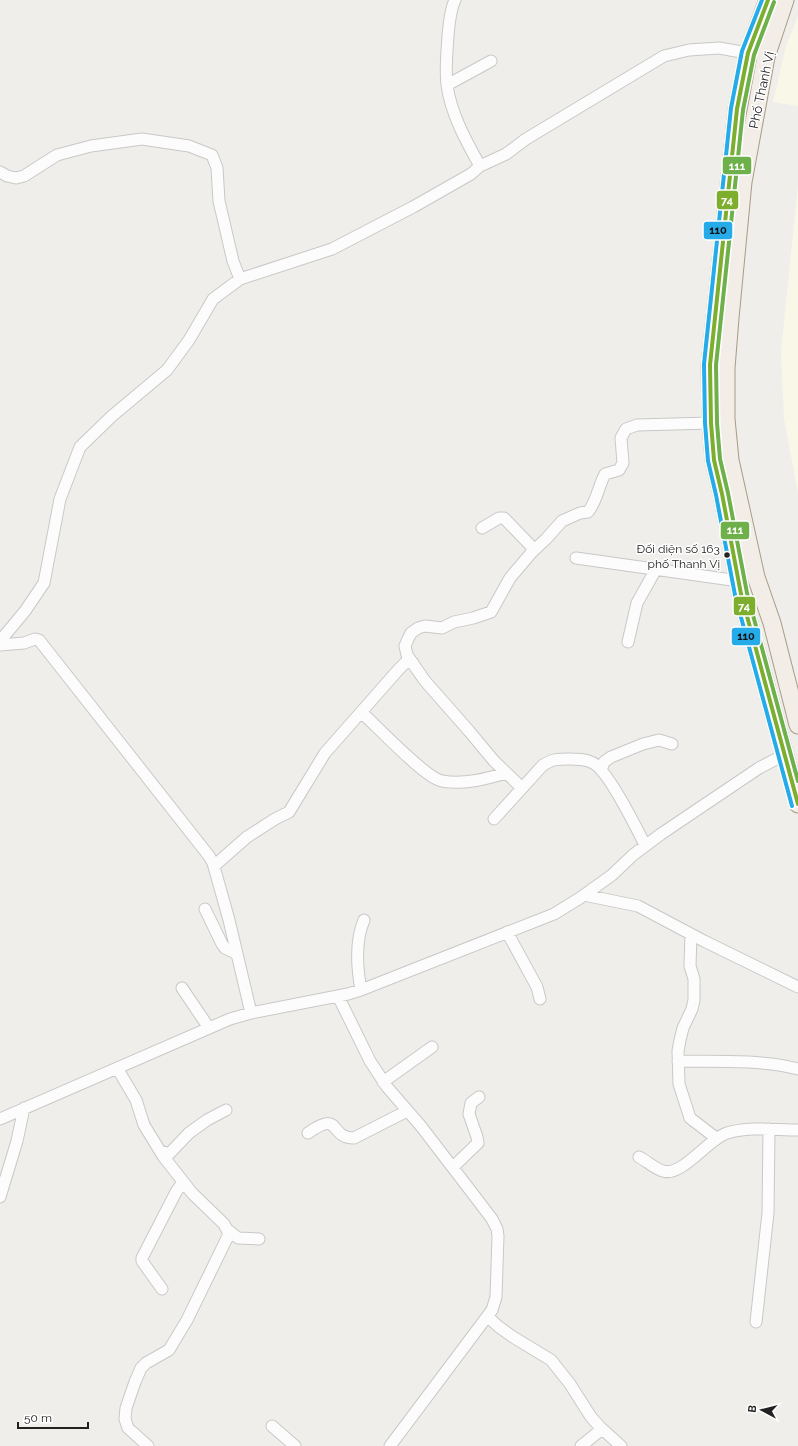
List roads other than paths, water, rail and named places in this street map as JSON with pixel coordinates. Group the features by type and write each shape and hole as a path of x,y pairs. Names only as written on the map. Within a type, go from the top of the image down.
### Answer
{"main road":[{"name":"Phố Thanh Vị","path":"778,1 748,54 737,109 710,364 711,423 714,460 741,594 798,804"},
{"name":"Phố Thanh Vị","path":"778,1 766,57 744,182 726,368 726,419 729,453 756,577 772,623 798,725"}],"street":[{"path":"454,0 446,60 447,85 452,108 463,137 480,166"},
{"path":"0,641 25,611 44,583 60,499 80,447 112,416 167,370 189,340 213,299 240,279 332,249 419,204 471,174 480,166 506,154 533,135 664,56 689,50 719,48 766,57"},
{"path":"447,85 490,61"},
{"path":"0,172 7,176 16,178 24,176 57,155 91,146 142,139 189,146 212,155 217,168 219,201 233,261 240,279"},
{"path":"522,788 494,761 425,681 407,655 405,646 411,633 418,628 425,626 442,628 454,622 491,612 510,578 532,552 562,521 580,513 588,512 594,505 605,474 619,470 623,463 621,438 626,429 637,425 711,423"},
{"path":"482,528 499,518 504,518 532,547 532,552"},
{"path":"576,558 739,581"},
{"path":"628,642 636,603 656,569"},
{"path":"0,645 24,643 35,639 39,640 132,760 194,835 209,856 214,866 251,1013"},
{"path":"214,866 247,837 289,812 325,753 399,668 406,662 413,663"},
{"path":"361,712 421,769 441,781 462,782 478,780 506,773"},
{"path":"601,770 604,762 611,757 644,744 659,740 672,744"},
{"path":"0,1119 230,1019 251,1013 361,990 554,914 612,875 645,845 759,768 784,755"},
{"path":"494,819 543,765 552,759 579,759 594,763 601,770 627,809 645,845"},
{"path":"584,895 638,906 798,987"},
{"path":"205,909 222,944 225,948 237,954"},
{"path":"361,990 358,973 358,960 361,928 364,920"},
{"path":"507,932 537,987 540,999"},
{"path":"691,934 690,966 694,979 694,1000 680,1040 678,1061 679,1084 690,1118 716,1138"},
{"path":"182,988 209,1028"},
{"path":"338,996 370,1062 383,1082 453,1167 497,1229 499,1253 496,1297 492,1310 390,1446"},
{"path":"383,1082 432,1047"},
{"path":"678,1061 740,1062 770,1064 798,1069"},
{"path":"117,1068 136,1100 144,1125 160,1151 192,1193 224,1224 228,1230 238,1238 258,1239"},
{"path":"453,1167 478,1143 469,1114 471,1103 479,1097"},
{"path":"0,1197 17,1141 24,1108"},
{"path":"160,1151 169,1154 189,1133 207,1120 226,1110"},
{"path":"308,1133 324,1123 329,1123 332,1124 339,1133 346,1138 354,1138 407,1111"},
{"path":"640,1157 663,1171 672,1172 684,1165 716,1138 734,1131 754,1129 798,1130"},
{"path":"756,1322 768,1213 769,1130"},
{"path":"162,1289 142,1261 142,1258 176,1192 183,1182"},
{"path":"148,1446 128,1428 125,1419 126,1408 135,1382 141,1368 146,1363 169,1350 187,1320 214,1262 226,1242 229,1234 228,1230"},
{"path":"488,1317 499,1327 551,1360 591,1416 602,1429 621,1446"},
{"path":"272,1426 296,1446"},
{"path":"581,1446 602,1429"}],"place":[{"name":"Đối diện số 163 phố Thanh Vị","path":"727,555"}]}
